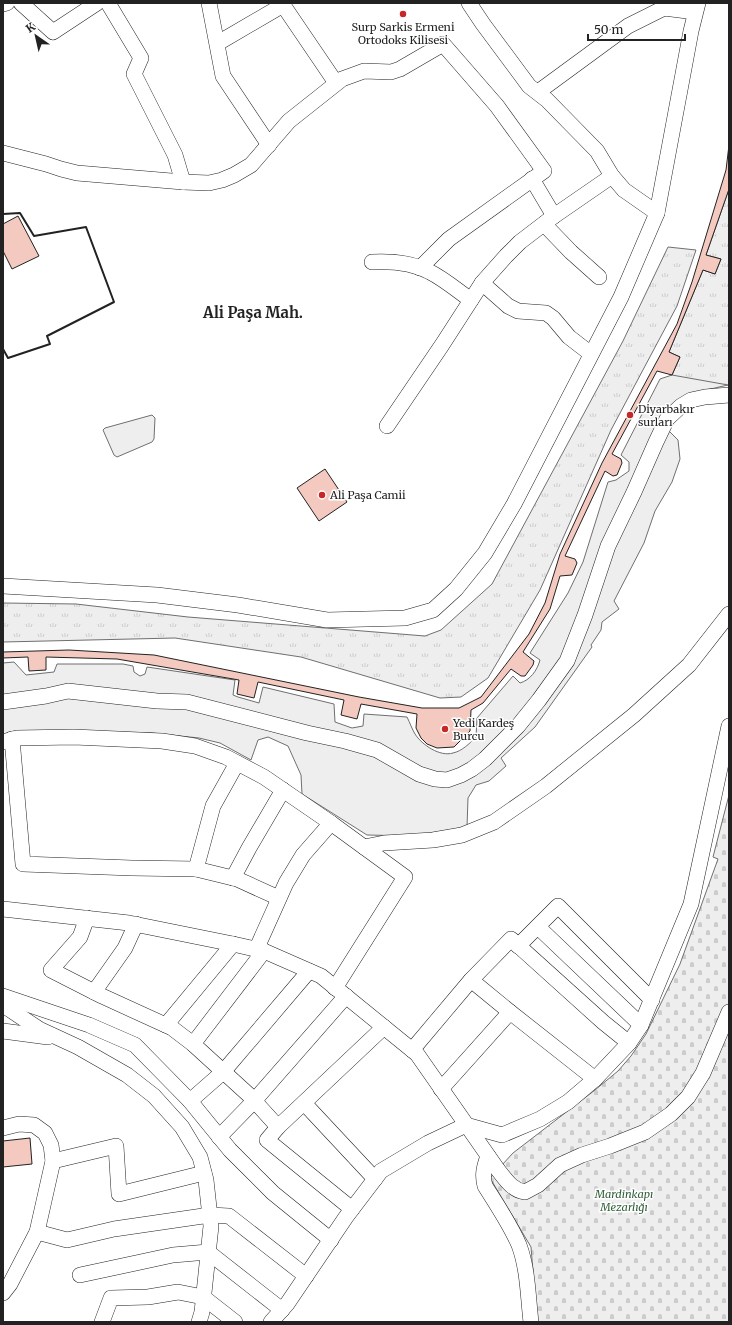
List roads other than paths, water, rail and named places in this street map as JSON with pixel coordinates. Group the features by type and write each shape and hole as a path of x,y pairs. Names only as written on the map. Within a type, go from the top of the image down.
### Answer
{"street":[{"path":"21,3 53,32 97,3"},
{"path":"108,3 141,58 134,74 175,155 183,182"},
{"path":"209,3 218,43 223,76 270,145"},
{"path":"469,3 482,24 529,86 548,100 597,151 612,176 624,190 658,213"},
{"path":"218,43 283,5 336,83"},
{"path":"3,586 158,595 238,605 328,620 405,618 433,610 456,589 485,553 514,504 621,296 658,213 696,8 664,8 628,26 538,92"},
{"path":"3,153 46,164 61,170 77,173 209,183 234,175 251,165 270,145 289,121 336,83 356,73 372,71 391,72 400,69 443,44 497,106 544,171 449,239 420,268"},
{"path":"387,426 482,283 506,256 520,242 549,220 612,176"},
{"path":"532,179 549,220 599,278"},
{"path":"372,262 383,261 420,268 431,273 471,300"},
{"path":"482,283 508,306 518,311 546,313 553,318 569,336 591,354"},
{"path":"3,702 46,696 68,691 157,701 186,702 307,734 345,740 377,750 419,774 430,777 447,780 461,775 472,769 484,759 518,726 567,661 585,615 608,546 667,419 690,400 719,395 729,395"},
{"path":"364,847 384,843 433,840 462,835 494,822 546,786 634,715 689,665 729,614"},
{"path":"271,1322 282,1310 352,1209 381,1172 428,1143 466,1125 502,1135 540,1119 568,1102 595,1079 629,1043 641,1025 691,904 729,726"},
{"path":"219,1137 254,1101 340,992 405,877 331,823 264,777 226,757 195,746 162,741 74,737 17,738 7,741 23,864 196,869 232,878 279,898"},
{"path":"196,869 213,806 237,763"},
{"path":"232,878 283,790"},
{"path":"193,1044 260,950 286,883 303,855 331,823"},
{"path":"518,946 558,906 652,1000"},
{"path":"3,909 136,924 233,944 260,950 321,976 417,1054 488,1156 511,1186 517,1191 525,1192 538,1185 560,1165 582,1155 610,1146 644,1132 671,1114 688,1097 703,1073 729,1012"},
{"path":"87,918 80,937 51,970 94,992 172,1028 193,1044 223,1072 254,1101 278,1127"},
{"path":"94,992 125,948 136,924"},
{"path":"538,927 641,1025"},
{"path":"412,1050 471,980 511,939 603,1022 629,1043"},
{"path":"166,1025 233,944"},
{"path":"190,1101 223,1072 309,971"},
{"path":"471,980 595,1079"},
{"path":"3,996 89,1025 135,1045 190,1101 230,1150 273,1193 331,1240"},
{"path":"3,1005 39,1029 78,1047 127,1075 154,1096 182,1127 200,1158 204,1173 211,1226 199,1322"},
{"path":"441,1089 510,1012"},
{"path":"352,1209 268,1140 278,1127 384,1027"},
{"path":"3,1031 62,1039"},
{"path":"304,1103 375,1179"},
{"path":"3,1128 19,1124 34,1124 45,1133 51,1145 53,1161 37,1232 10,1284 3,1293"},
{"path":"53,1161 116,1146 119,1194 204,1173"},
{"path":"488,1156 483,1172 485,1186 519,1246 526,1271 531,1322"},
{"path":"37,1232 67,1240 114,1229 210,1215 229,1216 306,1276"},
{"path":"80,1275 173,1255 208,1252 282,1310"},
{"path":"102,1322 111,1298 148,1297 178,1292 203,1296 235,1322"}],"place":[{"name":"Surp Sarkis Ermeni Ortodoks Kilisesi","path":"403,14"},
{"name":"Diyarbakır surları","path":"630,415"},
{"name":"Ali Paşa Camii","path":"322,495"},
{"name":"Yedi Kardeş Burcu","path":"445,729"}],"district":[{"name":"Ali Paşa Mah.","path":"253,313"}],"park label":[{"name":"Mardinkapı Mezarlığı","path":"624,1200"}]}
